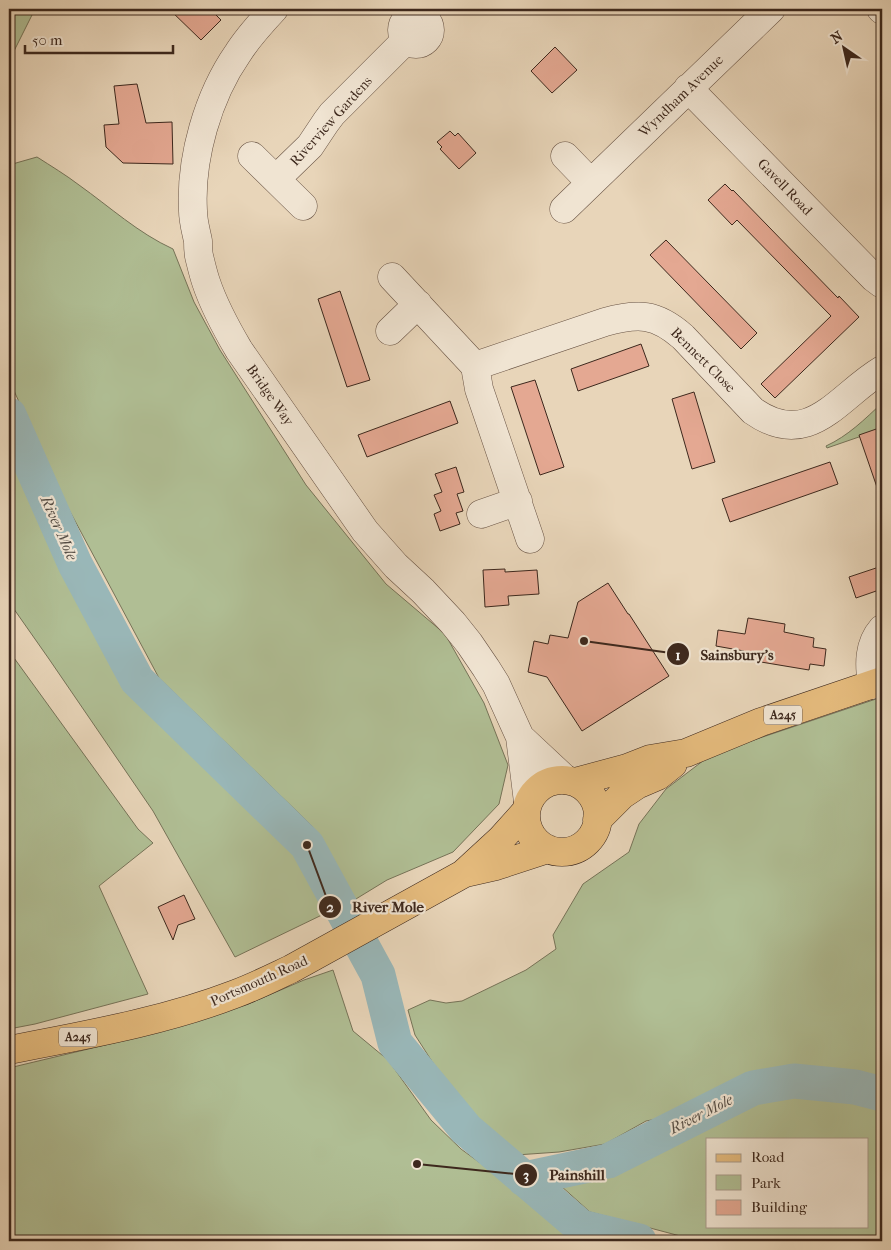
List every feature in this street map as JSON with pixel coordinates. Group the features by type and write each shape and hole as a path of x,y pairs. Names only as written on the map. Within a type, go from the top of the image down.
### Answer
{"main road":[{"name":"A245","path":"686,754 761,722 877,683"},
{"path":"571,781 584,787 590,794 598,811 597,820 595,830 584,844 566,852 557,852 540,845 528,830 526,821 527,807 533,794 540,787 557,780 571,781 628,768 650,759 686,754"},
{"path":"597,820 622,796 637,785 658,776 686,754"},
{"name":"Portsmouth Road","path":"9,1050 116,1029 173,1014 235,994 291,969 463,874 501,839 527,807"},
{"name":"Portsmouth Road","path":"463,874 496,866 548,849"}],"street":[{"name":"Bridge Way","path":"274,9 250,36 228,68 207,116 200,142 194,182 193,212 199,255 206,281 224,326 247,363 365,531 396,566 439,607 469,643 496,684 520,737 527,807"},
{"name":"Wyndham Avenue","path":"564,210 770,9"},
{"name":"Riverview Gardens","path":"276,180 310,146 332,114 406,40 402,32 404,22 417,16 432,14"},
{"name":"Gavell Road","path":"688,88 882,284"},
{"path":"252,156 303,206"},
{"path":"565,156 591,183"},
{"path":"392,277 475,366 479,389 530,539"},
{"path":"390,332 418,304"},
{"name":"Bennett Close","path":"475,366 605,322 638,316 650,318 674,329 753,412 763,419 784,425 808,423 820,418 860,385 882,370"},
{"path":"481,514 518,501"},
{"path":"877,683 870,668 869,659 879,632 882,629"},
{"name":"Bridge Way","path":"520,737 571,781"}],"green space":[{"path":"9,9 35,9 9,61"},
{"path":"37,157 74,181 136,228 173,249 194,302 220,350 306,485 386,584 445,634 484,703 508,765 499,804 453,852 387,880 351,902 312,826 159,678 66,504 9,380 9,165"},
{"path":"882,403 882,429 827,448 826,446 849,432"},
{"path":"9,448 81,609 134,697 294,852 326,913 235,957 153,811 9,602"},
{"path":"9,651 138,829 153,843 99,886 148,994 9,1029"},
{"path":"882,697 882,1082 790,1068 768,1070 678,1115 646,1121 605,1144 559,1152 516,1155 507,1152 455,1097 415,1035 408,1010 430,1000 446,1003 462,1001 526,970 556,949 553,935 583,884 629,852 639,824 666,789 712,754"},
{"path":"333,970 353,1031 388,1060 431,1120 461,1149 517,1190 572,1241 9,1241 9,1068 151,1034 248,1004"},
{"path":"804,1093 882,1106 882,1238 826,1241 699,1241 590,1212 561,1186 643,1161 700,1125 756,1098"}],"building":[{"path":"169,9 210,9 221,20 201,40"},
{"path":"555,47 577,70 552,93 531,71"},
{"path":"137,84 146,123 172,122 173,164 123,163 106,147 104,125 119,124 114,86"},
{"path":"450,131 455,136 458,133 476,153 459,169 440,149 442,147 437,142"},
{"path":"725,184 859,317 775,398 761,384 831,316 737,220 732,225 708,200"},
{"path":"666,240 757,333 741,349 650,255"},
{"path":"340,291 370,380 347,387 318,299"},
{"path":"641,344 649,366 578,391 571,369"},
{"path":"535,380 564,467 540,475 511,387"},
{"path":"694,392 715,462 692,469 672,399"},
{"path":"450,401 458,423 367,457 358,435"},
{"path":"882,427 882,496 880,496 859,435"},
{"path":"830,462 838,484 730,522 722,499"},
{"path":"456,467 464,492 457,494 463,511 456,513 460,524 440,531 434,514 441,511 434,495 442,492 435,474"},
{"path":"882,566 882,589 856,598 849,577"},
{"path":"505,569 505,572 537,570 539,594 508,596 509,605 485,607 483,570"},
{"path":"608,583 669,676 582,731 547,677 528,672 534,641 548,644 550,635 568,638 578,602"},
{"path":"748,618 785,624 784,632 814,638 813,647 826,649 824,666 810,664 809,670 743,659 744,651 716,646 718,630 745,634"},
{"path":"184,895 195,919 178,925 173,940 158,907"}],"waterway":[{"name":"River Mole","path":"9,415 75,564 137,680 307,845 378,975 395,1043 466,1129 581,1227 639,1241"},
{"name":"River Mole","path":"524,1179 608,1161 753,1088 794,1081 855,1087 882,1094"}],"place":[{"name":"Sainsbury's","path":"584,641"},
{"name":"River Mole","path":"307,845"},
{"name":"Painshill","path":"417,1164"}]}
